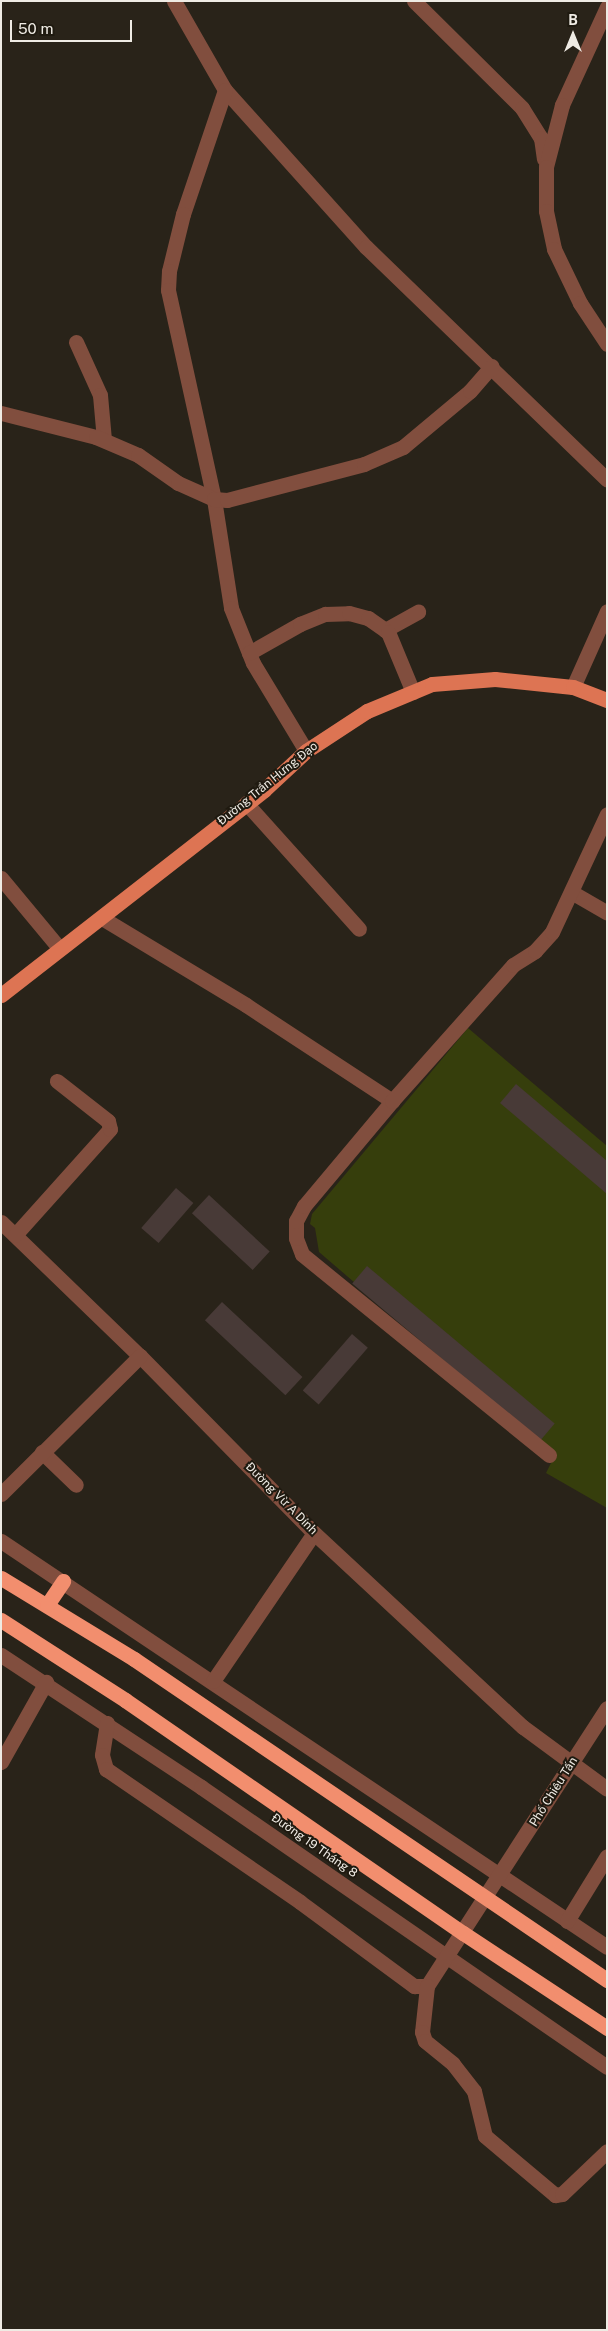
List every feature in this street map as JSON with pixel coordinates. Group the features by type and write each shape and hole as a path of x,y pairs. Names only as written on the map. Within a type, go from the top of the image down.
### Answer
{"highway":[{"path":"1,1578 142,1665 607,1980"},
{"path":"47,1605 63,1582"},
{"name":"Đường 19 Tháng 8","path":"1,1620 133,1706 463,1933 607,2028"}],"main road":[{"name":"Đường Trần Hưng Đạo","path":"1,995 102,918 246,803 306,751 367,711 432,684 495,679 573,687 607,700"}],"street":[{"path":"174,1 225,90 366,247 492,366 607,480"},
{"path":"414,1 522,108 541,138 546,167 546,211 554,249 580,303 607,344"},
{"path":"546,167 562,105 607,6"},
{"path":"225,90 183,214 169,270 168,290 214,500 231,608 249,653 306,751"},
{"path":"76,342 100,396 104,440"},
{"path":"1,413 104,440 138,455 178,483 214,500 227,500 364,464 403,447 470,391 492,366"},
{"path":"573,687 607,611"},
{"path":"385,630 418,612"},
{"path":"249,653 300,624 325,614 349,613 368,618 385,630 413,692"},
{"path":"246,803 359,929"},
{"path":"549,1456 302,1254 296,1238 296,1221 304,1206 392,1101 513,965 535,951 552,932 573,892 607,814"},
{"path":"1,878 60,949"},
{"path":"573,892 607,913"},
{"path":"102,918 246,1005 392,1101"},
{"path":"15,1235 110,1128 108,1121 58,1081"},
{"name":"Đường Vừ A Dính","path":"1,1222 140,1356 314,1533 523,1727 607,1789"},
{"path":"1,1494 140,1356"},
{"path":"42,1452 76,1485"},
{"path":"213,1681 314,1533"},
{"path":"1,1540 607,1947"},
{"name":"Đường 19 Tháng 8","path":"1,1655 46,1682 107,1723 607,2066"},
{"path":"1,1762 46,1682"},
{"name":"Phố Chiêu Tấn","path":"426,1986 501,1876 607,1708"},
{"path":"107,1723 102,1755 106,1769 300,1902 414,1986 426,1986 422,2032 425,2041 453,2064 474,2091 485,2136 492,2142 555,2195 562,2194 607,2151"},
{"path":"567,1921 607,1856"}],"green space":[{"path":"468,1028 607,1146 607,1508 546,1473 555,1455 319,1252 315,1228 310,1224 312,1214"}],"building":[{"path":"516,1084 607,1161 607,1194 500,1103"},
{"path":"176,1188 193,1203 159,1243 141,1228"},
{"path":"209,1195 270,1252 253,1270 192,1213"},
{"path":"367,1266 555,1423 540,1441 352,1284"},
{"path":"222,1302 302,1377 285,1395 205,1320"},
{"path":"352,1334 368,1348 319,1404 303,1391"}]}
